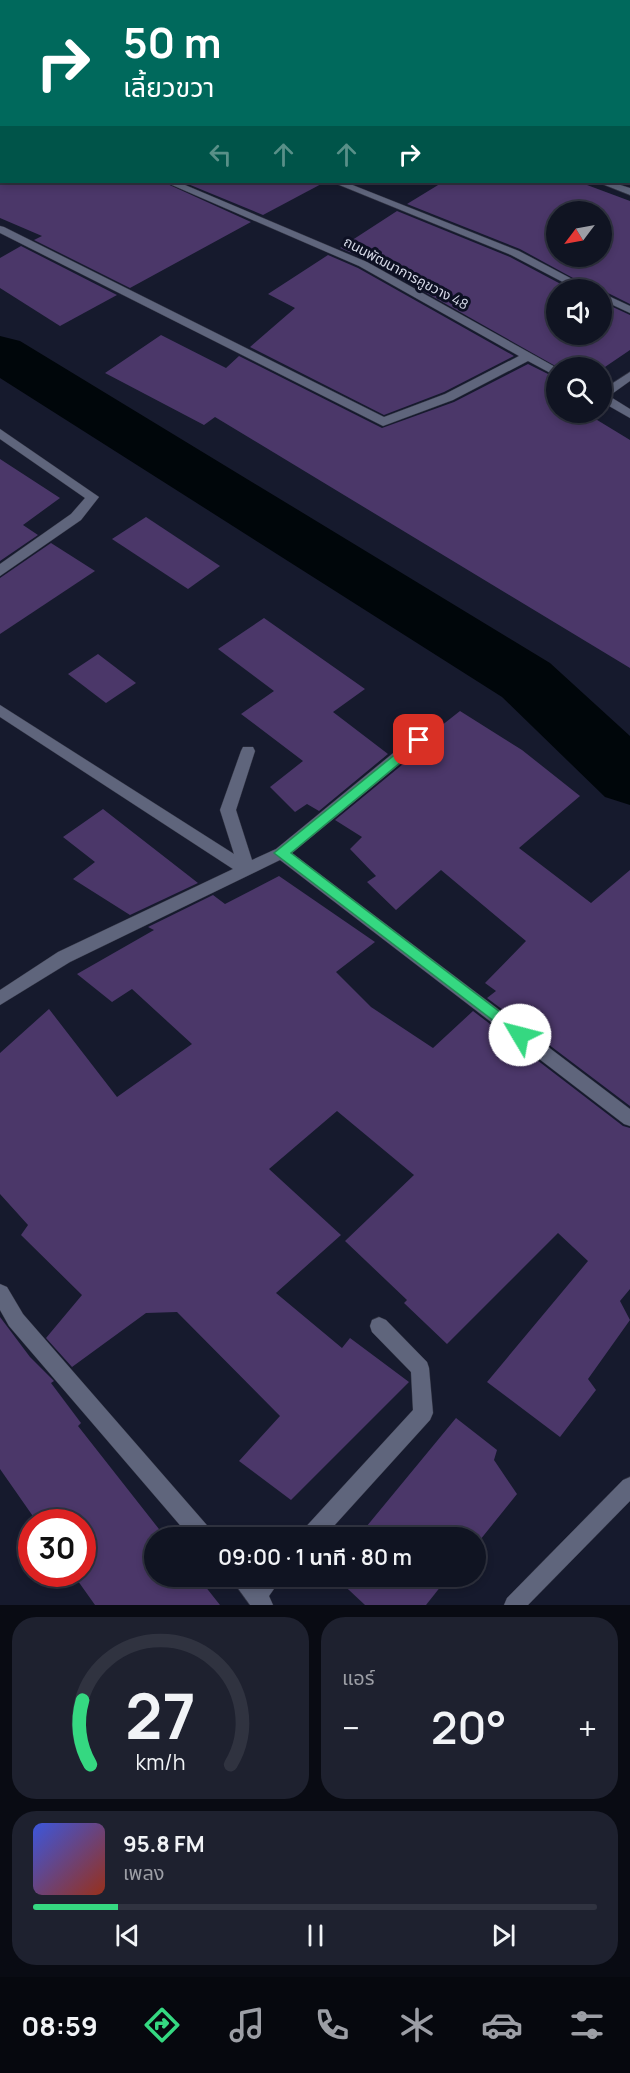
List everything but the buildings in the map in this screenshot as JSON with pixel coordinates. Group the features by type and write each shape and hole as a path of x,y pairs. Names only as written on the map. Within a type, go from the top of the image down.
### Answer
{"street":[{"name":"ถนนพัฒนาการคูขวาง 48","path":"172,183 363,264 546,366"},
{"path":"339,183 514,253 566,279"},
{"path":"605,183 630,192"},
{"path":"0,229 383,422 449,398 528,356"},
{"path":"612,301 630,310"},
{"path":"612,389 630,376"},
{"path":"612,402 630,414"},
{"path":"0,433 93,497 76,517 0,571"},
{"path":"0,710 247,870"},
{"path":"0,998 64,957 281,853 419,740"},
{"path":"247,870 228,810 248,751"},
{"path":"281,853 630,1119"},
{"path":"0,1293 16,1320 195,1527"},
{"path":"319,1527 423,1413 420,1368 379,1326"},
{"path":"514,1605 630,1487"},
{"path":"248,1587 259,1600 267,1587"}],"shaded area":[{"path":"526,680 630,763 630,778"}],"waterway":[{"path":"0,353 526,680 630,778"}],"route":[{"path":"419,740 281,853 520,1035"}]}
